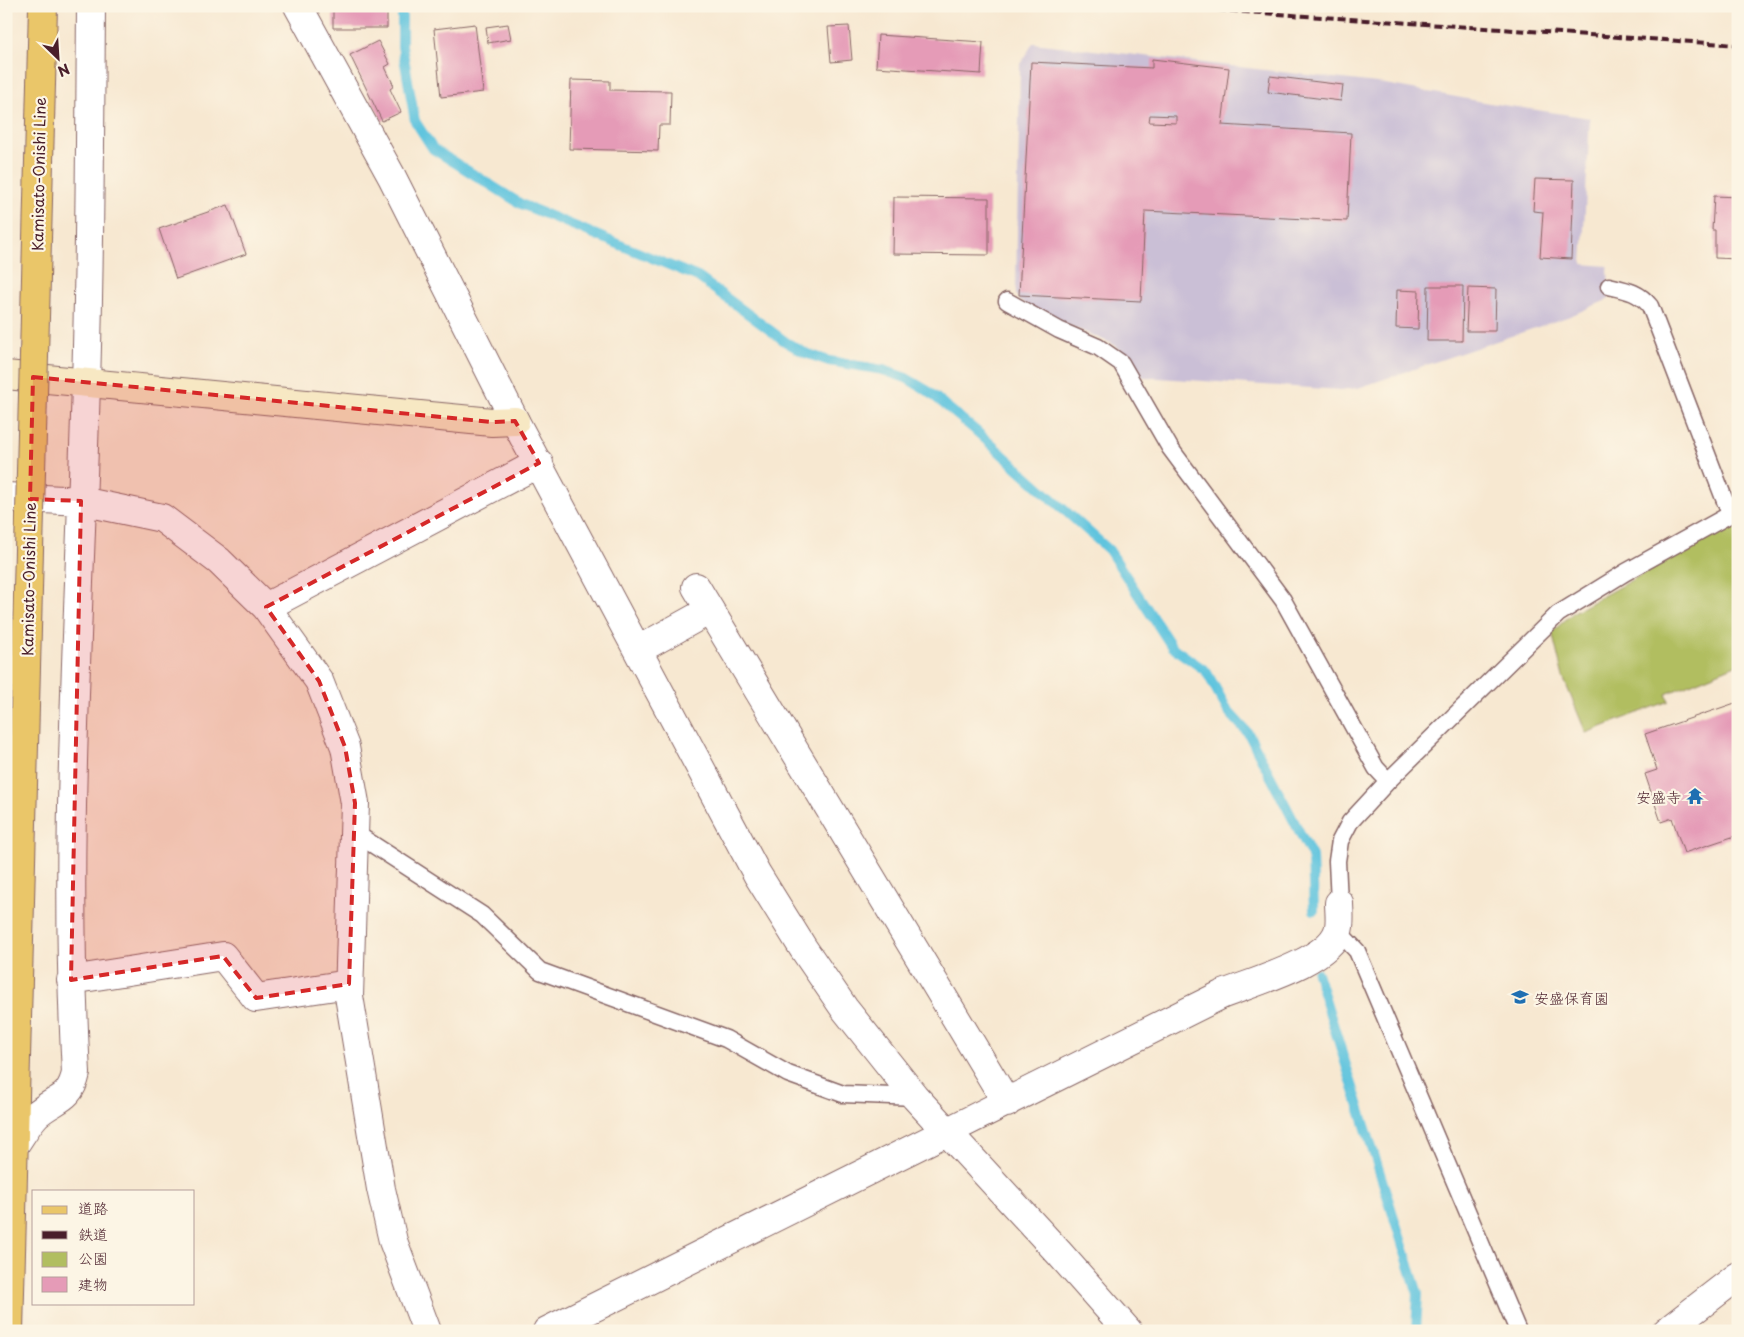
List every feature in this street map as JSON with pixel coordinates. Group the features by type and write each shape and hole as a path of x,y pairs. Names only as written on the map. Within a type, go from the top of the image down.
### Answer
{"main road":[{"name":"Kamisato-Onishi Line","path":"9,1331 8,1286 14,1146 43,6"}],"street":[{"path":"14,1146 37,1115 64,1097 73,1086 76,1073 71,980 70,864 86,383 91,6"},
{"path":"298,6 392,177 515,421 757,874 803,948 844,1008 915,1097 1128,1331"},
{"path":"6,375 482,421 515,421"},
{"path":"266,607 539,463"},
{"path":"6,497 81,501 162,518 219,561 266,607 319,681 345,748 355,803 349,984 381,1188 393,1241 427,1331"},
{"path":"696,587 1007,1103"},
{"path":"638,650 710,610"},
{"path":"547,1331 1221,995 1307,961 1329,946 1338,931 1339,903"},
{"path":"71,980 223,956 256,998 349,984"},
{"path":"1667,1331 1738,1276"}],"lane":[{"path":"1339,903 1337,862 1340,841 1350,822 1388,781 1558,614 1611,581 1734,512 1650,306 1644,297 1632,291 1609,286"},
{"path":"1007,301 1059,330 1098,348 1121,363 1170,448 1283,600 1376,768 1388,781"},
{"path":"354,833 482,915 540,971 726,1039 788,1074 843,1094 915,1097"},
{"path":"1338,931 1357,952 1518,1331"}],"highlighted area":[{"path":"33,377 492,422 515,421 539,463 266,607 319,681 345,747 355,803 349,984 256,998 223,956 71,980 81,501 30,499"}],"shaded area":[{"path":"1033,43 1385,84 1489,103 1590,118 1582,264 1608,266 1609,299 1570,316 1358,388 1341,390 1143,377 1128,356 1111,343 1045,316 1019,300 1016,294 1020,65"}],"green space":[{"path":"1738,521 1738,664 1666,694 1669,701 1586,733 1563,677 1552,632 1574,612"}],"building":[{"path":"333,6 387,6 387,28 333,28"},
{"path":"475,24 483,92 441,97 434,29"},
{"path":"508,24 511,39 488,43 486,27"},
{"path":"849,26 852,60 831,62 828,27"},
{"path":"878,35 983,42 981,74 876,67"},
{"path":"378,41 390,64 385,67 394,86 390,89 401,112 382,121 350,55"},
{"path":"1152,59 1229,68 1222,125 1351,133 1347,221 1145,211 1141,301 1019,295 1031,62 1152,68","holes":["1150,115 1176,116 1176,123 1149,122"]},
{"path":"1270,76 1343,85 1341,101 1268,92"},
{"path":"571,80 610,81 610,90 671,91 670,125 659,125 658,151 569,149"},
{"path":"1535,179 1574,180 1571,259 1540,257 1543,212 1533,211"},
{"path":"1714,196 1738,197 1738,259 1715,258 1715,230 1712,230"},
{"path":"894,197 989,198 989,255 893,254"},
{"path":"228,205 246,254 176,279 159,229"},
{"path":"1428,286 1463,286 1462,341 1427,341"},
{"path":"1468,288 1496,289 1495,331 1466,331"},
{"path":"1397,290 1419,291 1418,329 1396,328"},
{"name":"安盛寺","path":"1735,703 1738,709 1738,835 1684,853 1672,818 1661,822 1645,774 1657,770 1645,734"}],"waterway":[{"path":"402,6 402,46 415,121 433,149 521,204 698,277 786,342 805,353 829,361 883,370 906,378 928,391 975,430 1109,550 1172,647 1206,671 1228,711 1248,733 1312,856 1314,910"},
{"path":"1317,973 1418,1294 1416,1331"}],"railway":[{"path":"1158,6 1738,45"}],"place":[{"name":"安盛寺","path":"1695,796"},
{"name":"安盛保育園","path":"1520,997"}]}
